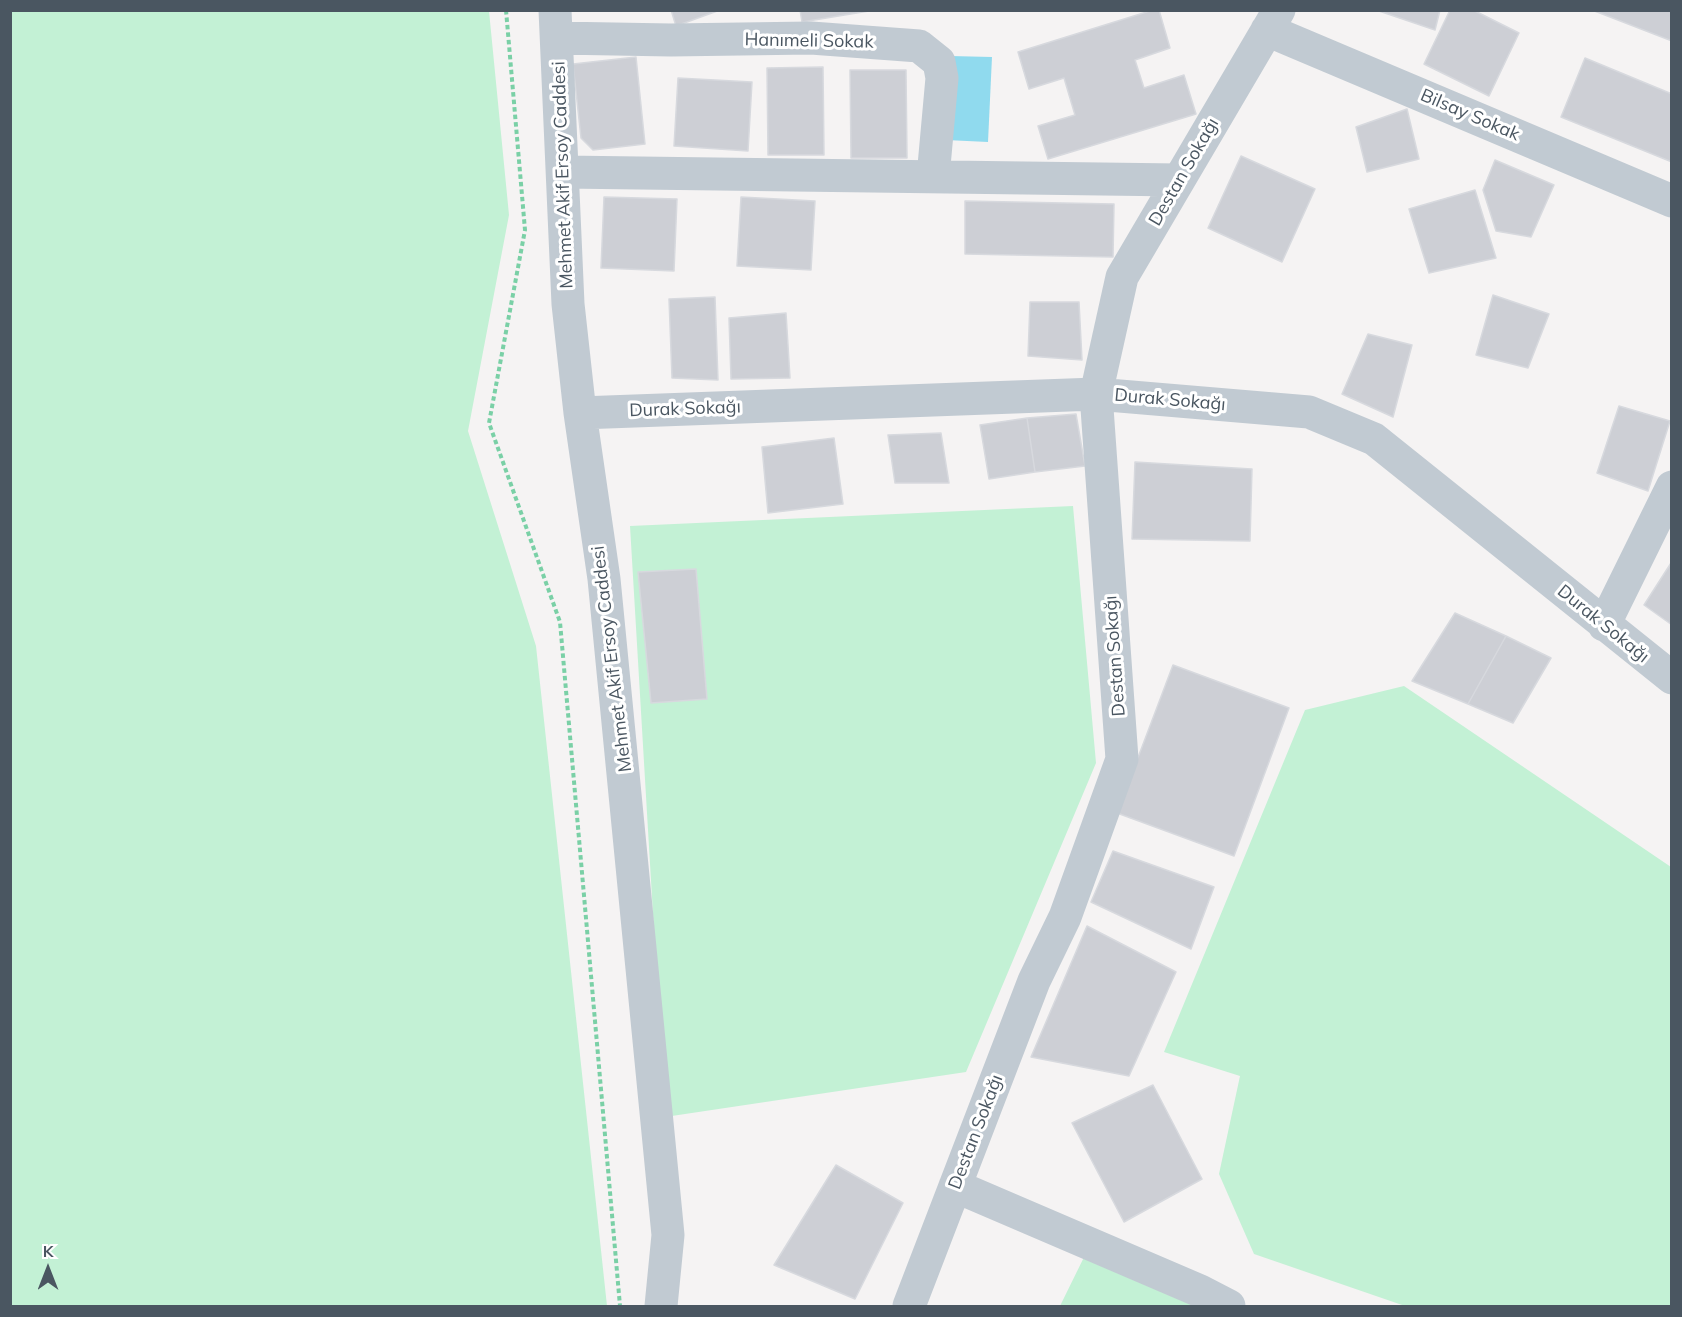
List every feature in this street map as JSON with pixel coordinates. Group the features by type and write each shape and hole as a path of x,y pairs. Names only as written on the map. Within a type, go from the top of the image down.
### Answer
{"street":[{"name":"Destan Sokağı","path":"909,1306 1034,981 1065,917 1122,759 1096,394 1122,277 1274,20"},
{"name":"Bilsay Sokak","path":"1274,20 1671,201"},
{"name":"Mehmet Akif Ersoy Caddesi","path":"556,24 568,304 580,413 608,614 668,1235 661,1306"},
{"name":"Hanımeli Sokak","path":"556,24 672,40 811,38 919,45 939,62 942,78 933,177"},
{"path":"562,172 1179,180"},
{"name":"Durak Sokağı","path":"580,413 1096,394 1309,412 1374,439 1671,678"},
{"path":"1604,626 1671,487"},
{"path":"955,1186 1200,1291 1229,1306"}],"path":[{"path":"506,10 525,230 489,423 560,622 620,1306"}],"green space":[{"path":"10,11 489,11 509,215 468,431 536,646 607,1306 11,1306"},
{"path":"1073,506 1096,763 966,1072 665,1117 630,526"},
{"path":"1404,686 1671,867 1671,1306 1405,1306 1254,1254 1219,1174 1240,1076 1164,1052 1305,710"},
{"path":"1089,1247 1203,1306 1060,1306"}],"water":[{"path":"950,56 992,57 988,142 946,140"}],"building":[{"path":"671,10 720,10 676,26"},
{"path":"800,10 869,10 869,11 802,22"},
{"path":"1159,10 1170,48 1135,60 1144,88 1184,75 1196,114 1048,159 1038,126 1075,115 1064,78 1029,89 1018,52"},
{"path":"1376,10 1440,10 1435,30"},
{"path":"1450,10 1473,10 1519,33 1489,96 1424,64"},
{"path":"1592,10 1672,10 1672,41"},
{"path":"636,57 645,144 593,150 581,138 573,64"},
{"path":"1585,58 1672,94 1672,162 1561,117"},
{"path":"823,67 824,155 768,155 767,68"},
{"path":"850,70 906,70 907,158 851,158"},
{"path":"678,78 752,82 748,151 674,146"},
{"path":"1407,109 1419,159 1367,172 1356,127"},
{"path":"1241,156 1315,189 1282,262 1208,228"},
{"path":"1495,160 1554,185 1531,237 1496,231 1483,190"},
{"path":"1475,190 1496,258 1429,273 1409,209"},
{"path":"604,197 677,199 674,271 601,268"},
{"path":"741,197 815,201 811,270 737,266"},
{"path":"965,201 1114,204 1113,257 965,254"},
{"path":"1493,295 1549,314 1528,368 1476,355"},
{"path":"715,297 718,380 672,378 669,299"},
{"path":"1030,302 1079,302 1082,360 1028,356"},
{"path":"786,313 790,378 731,379 729,318"},
{"path":"1368,334 1412,345 1393,417 1342,394"},
{"path":"1619,406 1670,421 1648,491 1597,473"},
{"path":"1076,414 1085,466 1035,472 1027,418"},
{"path":"1027,418 1035,472 989,479 980,425"},
{"path":"941,433 949,483 895,483 888,435"},
{"path":"834,438 843,504 768,513 762,447"},
{"path":"1135,462 1252,469 1250,541 1132,539"},
{"path":"1672,563 1672,625 1644,605"},
{"path":"696,569 707,699 651,703 638,572"},
{"path":"1455,613 1506,636 1468,704 1412,681"},
{"path":"1506,636 1551,658 1513,723 1468,704"},
{"path":"1173,665 1289,708 1234,856 1117,813"},
{"path":"1113,851 1214,887 1191,949 1091,902"},
{"path":"1087,926 1176,972 1129,1076 1031,1057"},
{"path":"1153,1085 1202,1179 1124,1222 1072,1123"},
{"path":"836,1165 903,1203 855,1299 774,1265"}]}
